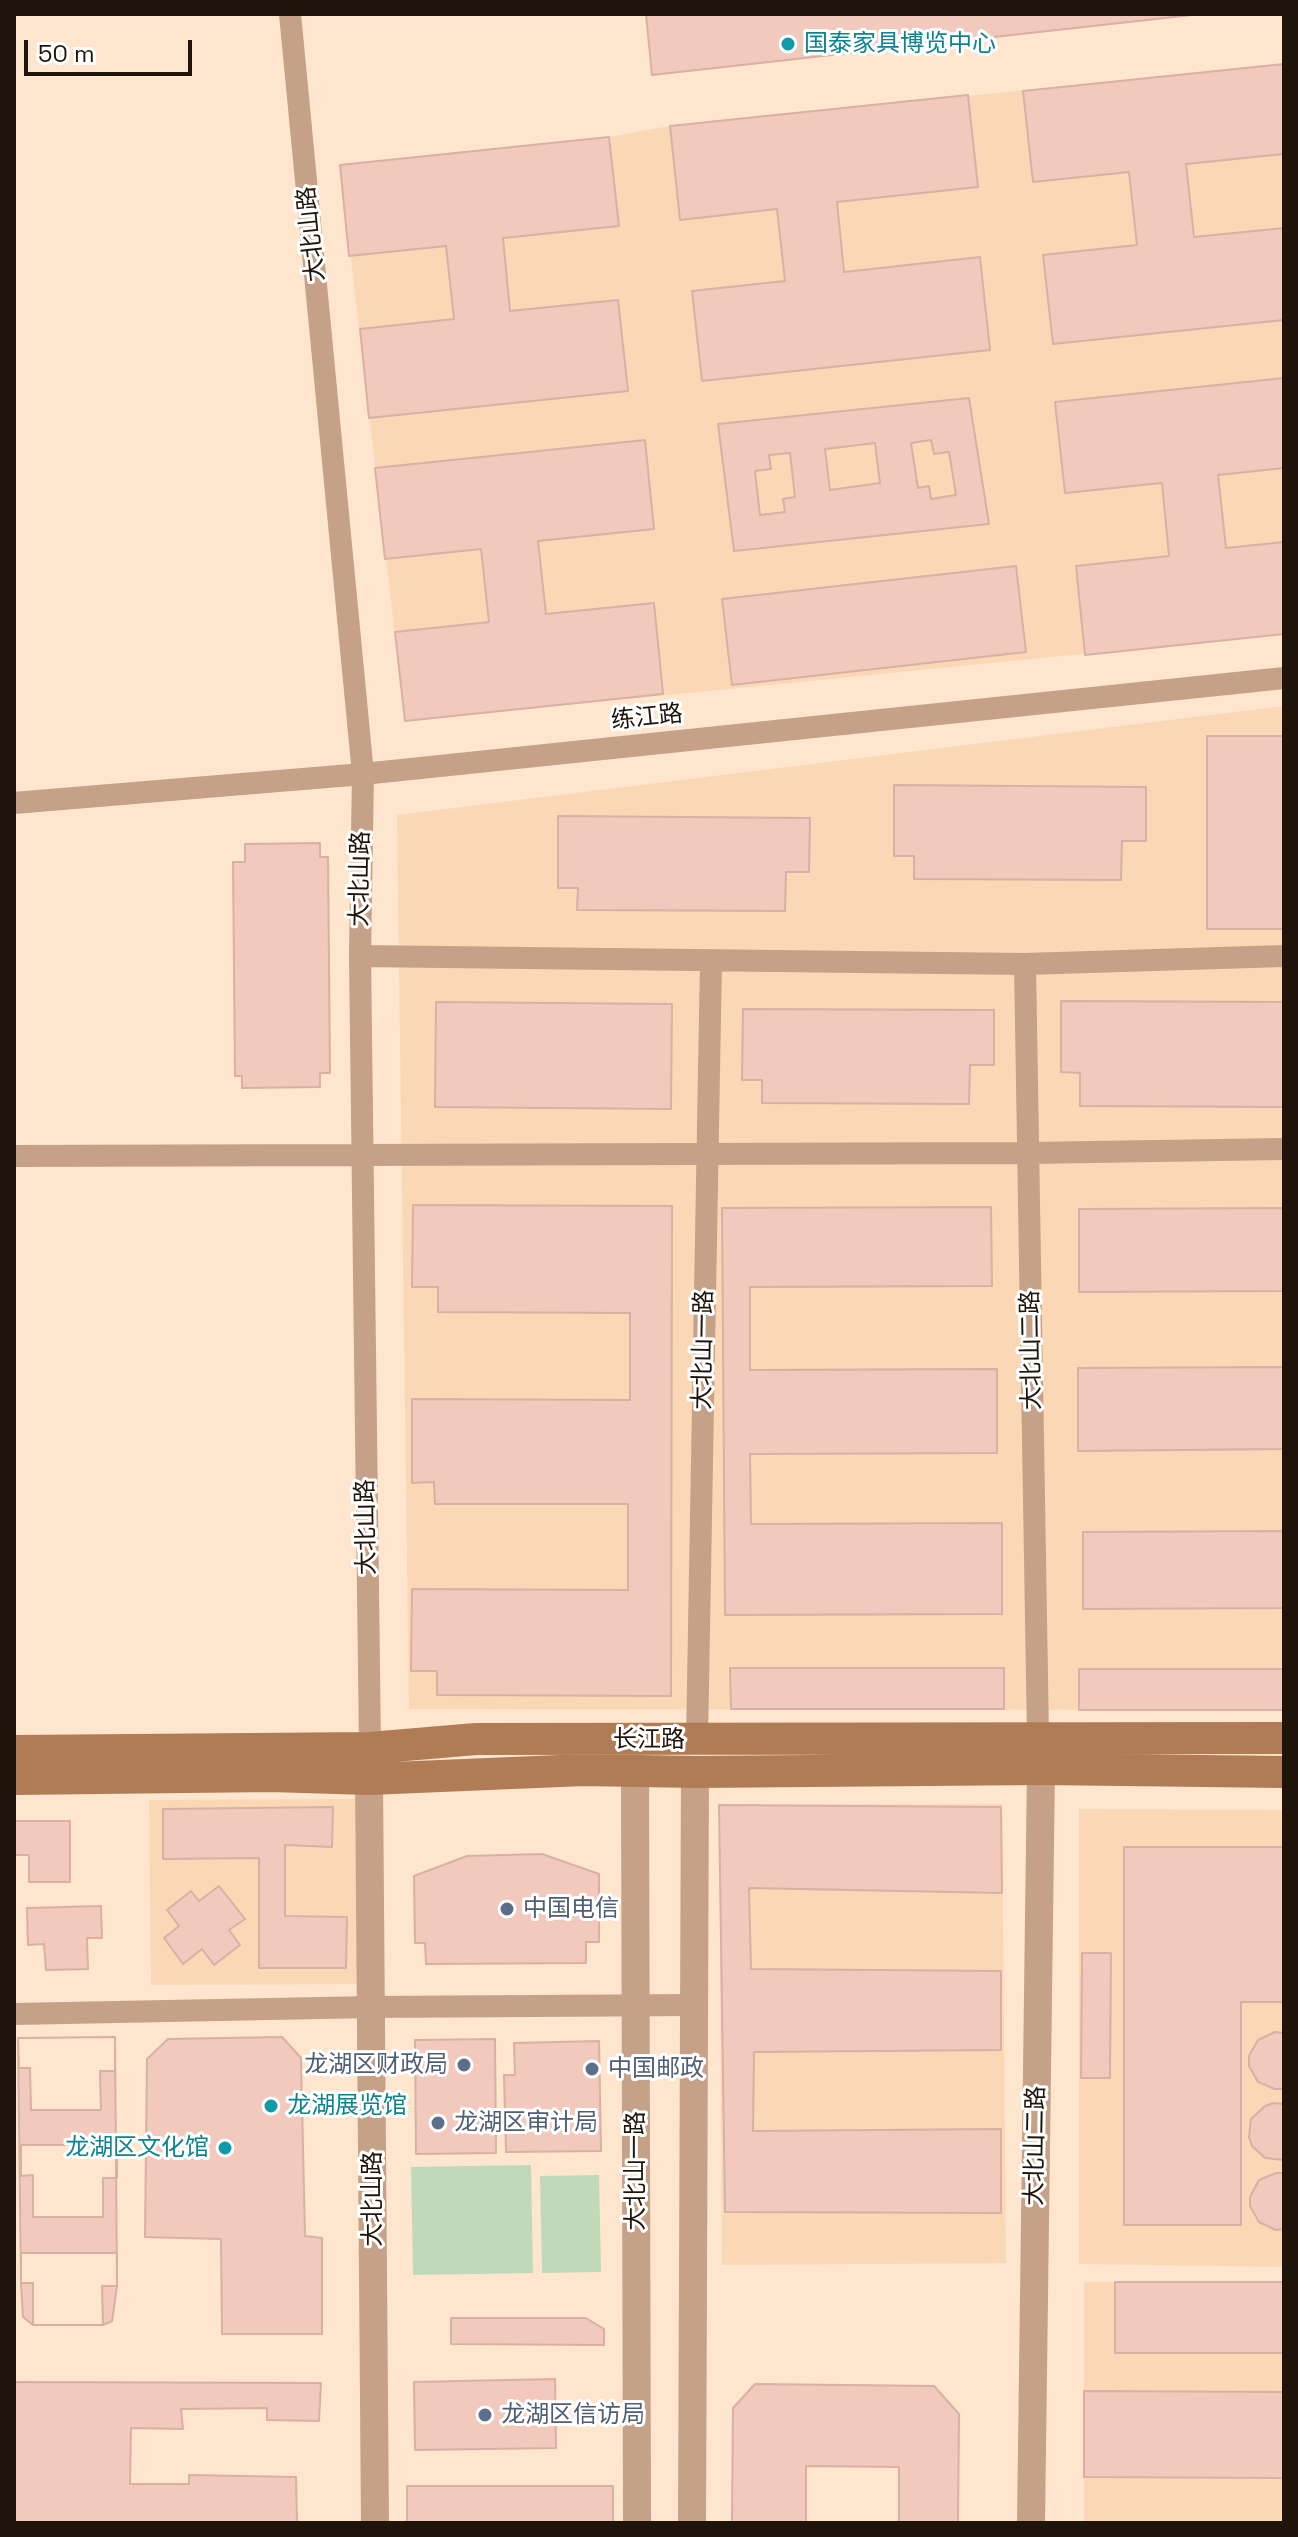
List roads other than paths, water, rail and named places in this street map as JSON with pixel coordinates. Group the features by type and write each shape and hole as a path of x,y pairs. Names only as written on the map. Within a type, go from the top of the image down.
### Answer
{"main road":[{"name":"长江路","path":"14,1779 271,1776 370,1763 476,1739 1284,1738"},
{"name":"长江路","path":"14,1751 635,1772 1041,1769 1284,1772"}],"street":[{"name":"大北山路","path":"290,14 363,774 360,956 375,2523"},
{"name":"练江路","path":"14,803 363,774 1284,678"},
{"path":"360,956 1025,964 1284,956"},
{"name":"大北山一路","path":"697,1740 711,960"},
{"name":"大北山二路","path":"1025,964 1038,1737"},
{"path":"14,1156 1028,1153 1284,1149"},
{"name":"大北山二路","path":"1031,2523 1041,1769"},
{"name":"大北山一路","path":"635,1772 637,2523"},
{"path":"692,2523 695,1772"},
{"path":"14,2014 694,2005"}],"place":[{"name":"国泰家具博览中心","path":"788,44"},
{"name":"中国电信","path":"507,1909"},
{"name":"龙湖区财政局","path":"464,2065"},
{"name":"中国邮政","path":"592,2069"},
{"name":"龙湖展览馆","path":"271,2106"},
{"name":"龙湖区审计局","path":"438,2123"},
{"name":"龙湖区文化馆","path":"225,2148"},
{"name":"龙湖区信访局","path":"485,2415"}]}
